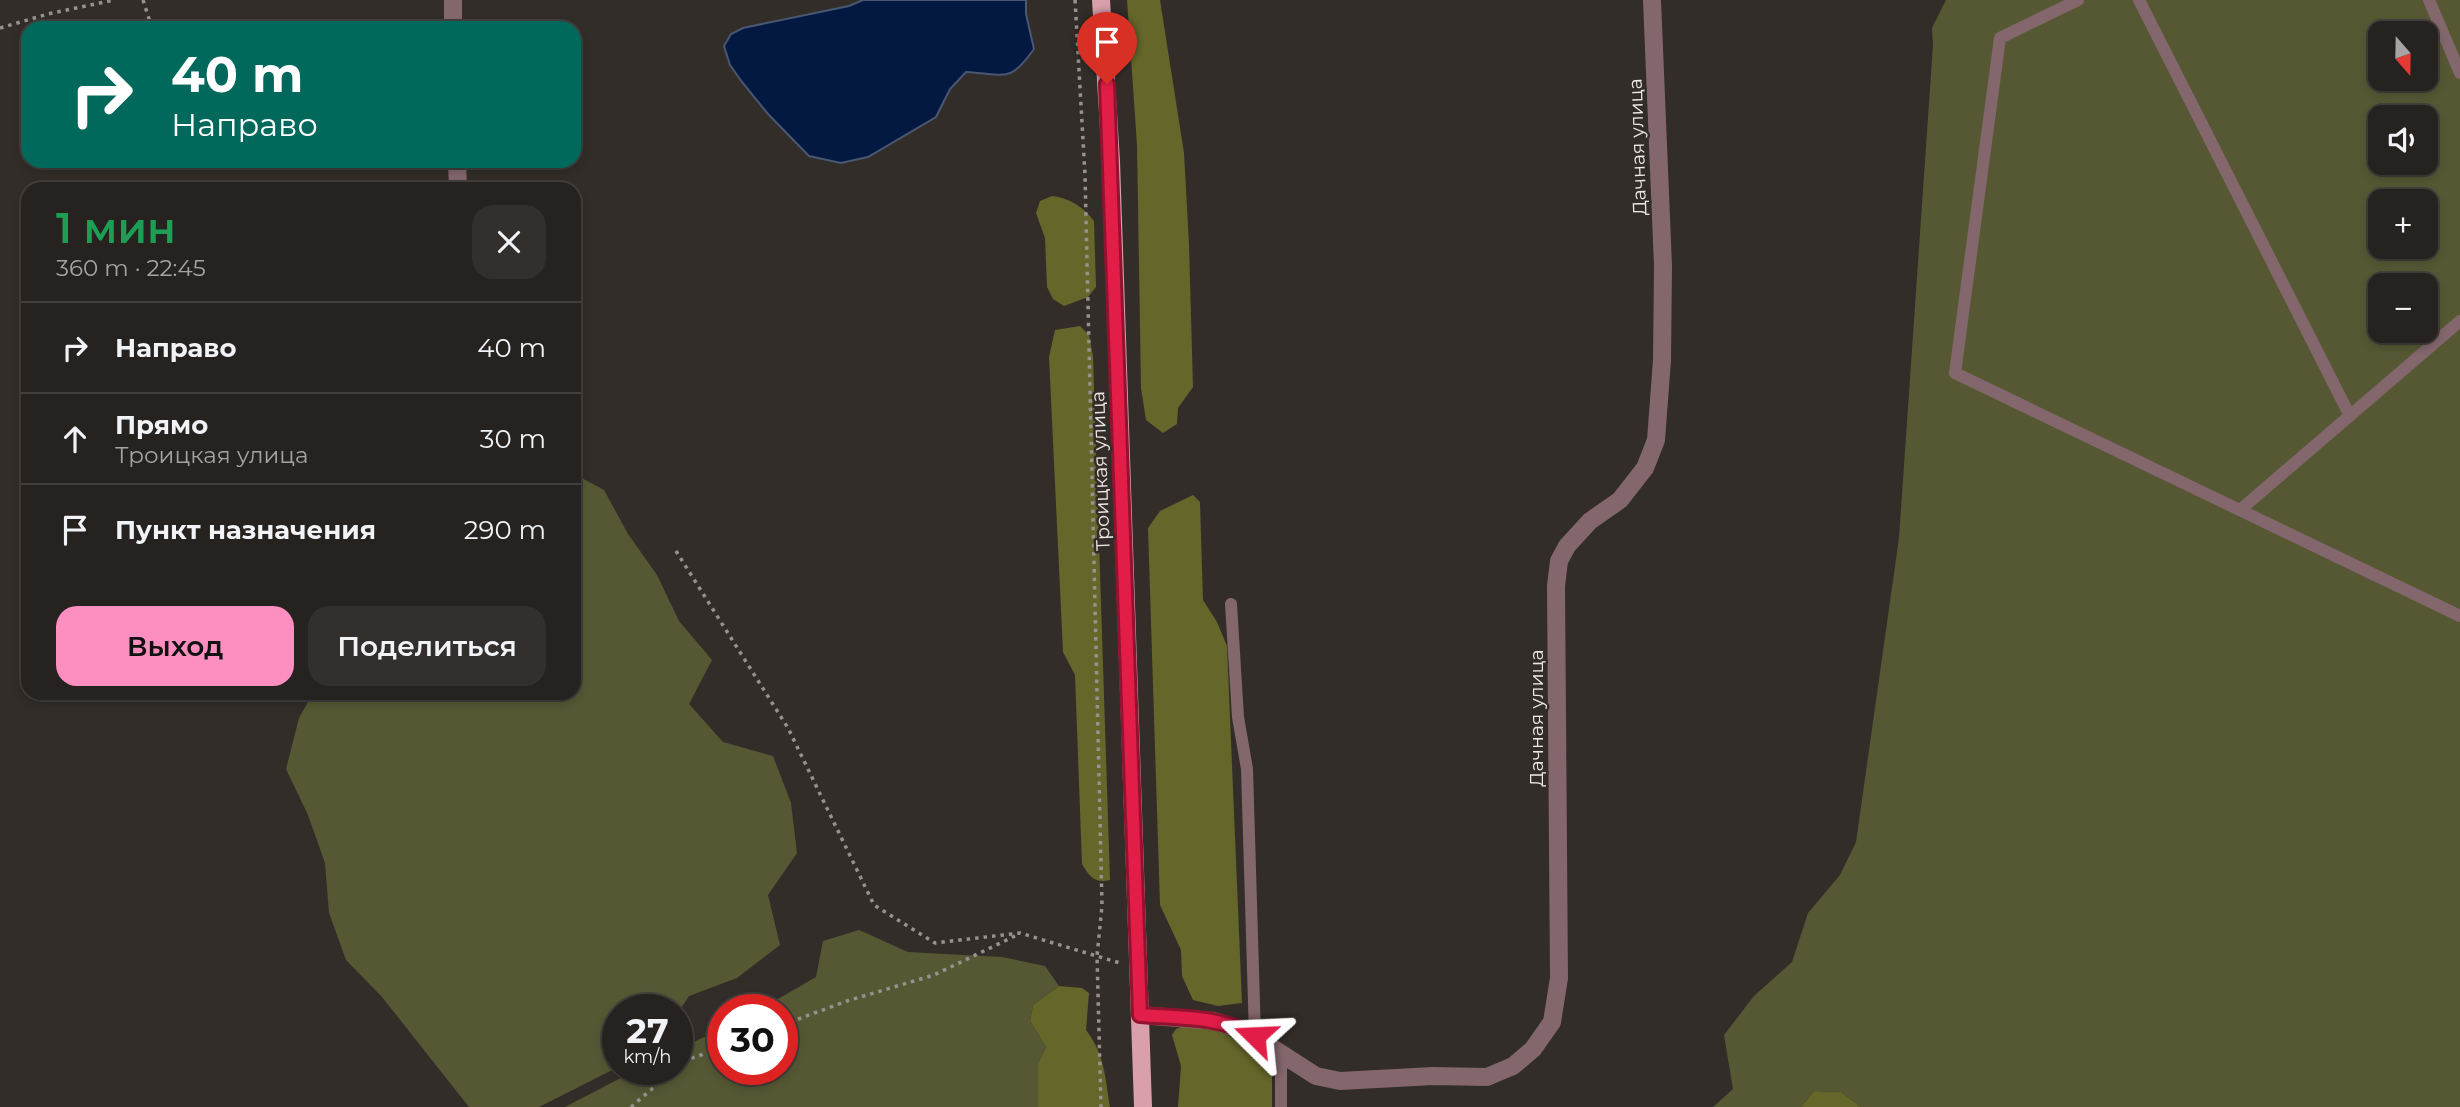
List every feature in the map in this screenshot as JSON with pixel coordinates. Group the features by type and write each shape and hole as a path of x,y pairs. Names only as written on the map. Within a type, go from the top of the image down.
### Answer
{"main road":[{"name":"Троицкая улица","path":"1101,0 1111,161 1143,1107"}],"street":[{"path":"453,0 453,21"},
{"name":"Дачная улица","path":"1140,1015 1214,1021 1246,1031 1316,1076 1340,1081 1433,1076 1487,1077 1513,1066 1533,1048 1552,1021 1559,978 1556,586 1559,561 1567,546 1590,522 1620,500 1645,468 1656,440 1662,360 1663,266 1652,0"}],"lane":[{"path":"2078,0 2000,38 1955,373 2460,615"},
{"path":"2139,0 2350,416"},
{"path":"2429,0 2460,74"},
{"path":"2240,510 2460,321"},
{"path":"1231,604 1238,717 1247,769 1255,1036"},
{"path":"1281,1052 1281,1107"}],"path":[{"path":"24,21 114,0"},
{"path":"143,0 150,21"},
{"path":"1075,0 1085,175 1102,906 1097,956 1101,1107"},
{"path":"0,28 21,22"},
{"path":"676,551 788,728 874,905 935,943 1020,933 1138,969"},
{"path":"798,1019 934,975 1020,933"},
{"path":"631,1107 656,1085"}],"green space":[{"path":"1946,0 2460,0 2460,1107 1861,1107 1841,1092 1814,1091 1801,1107 1713,1107 1733,1089 1724,1035 1754,996 1792,962 1808,913 1840,875 1856,842 1899,538 1932,28"},
{"path":"581,478 604,490 628,534 657,575 679,621 712,660 689,704 723,742 773,756 791,803 797,853 768,895 780,945 737,978 693,994 602,994 602,1075 539,1107 469,1107 382,997 346,960 329,913 325,863 308,815 286,769 299,718 309,700 581,700"},
{"path":"859,930 908,952 1002,957 1045,966 1059,986 1033,1005 1030,1021 1046,1047 1038,1064 1038,1107 565,1107 607,1085 693,1085 693,1042 707,1036 707,1085 798,1085 798,994 787,994 816,977 823,941"}],"shaded area":[{"path":"1127,0 1160,0 1184,153 1193,387 1178,408 1177,424 1163,433 1146,420 1141,388 1137,145"},
{"path":"1052,196 1076,204 1094,221 1096,287 1088,297 1064,306 1053,299 1047,287 1045,238 1036,213 1040,201"},
{"path":"1080,326 1089,335 1093,356 1110,880 1105,881 1093,878 1082,864 1075,675 1063,652 1049,357 1055,330"},
{"path":"1193,495 1200,502 1203,600 1217,622 1227,646 1242,1003 1218,1006 1193,1000 1182,976 1181,950 1160,905 1148,528 1160,511"},
{"path":"1059,986 1082,988 1089,993 1086,1030 1101,1057 1110,1107 1038,1107 1038,1064 1046,1047 1030,1021 1033,1005"},
{"path":"1191,1023 1220,1029 1272,1068 1272,1107 1178,1107 1181,1066 1172,1035 1176,1029"},
{"path":"1814,1091 1841,1092 1861,1107 1801,1107"}],"water":[{"path":"863,0 1026,0 1026,14 1034,49 1012,72 999,75 966,72 950,89 936,117 868,157 841,163 809,156 768,114 742,82 730,65 724,46 731,34 743,28 849,6"}],"route":[{"path":"1107,84 1140,1015 1214,1021 1255,1036"}]}
